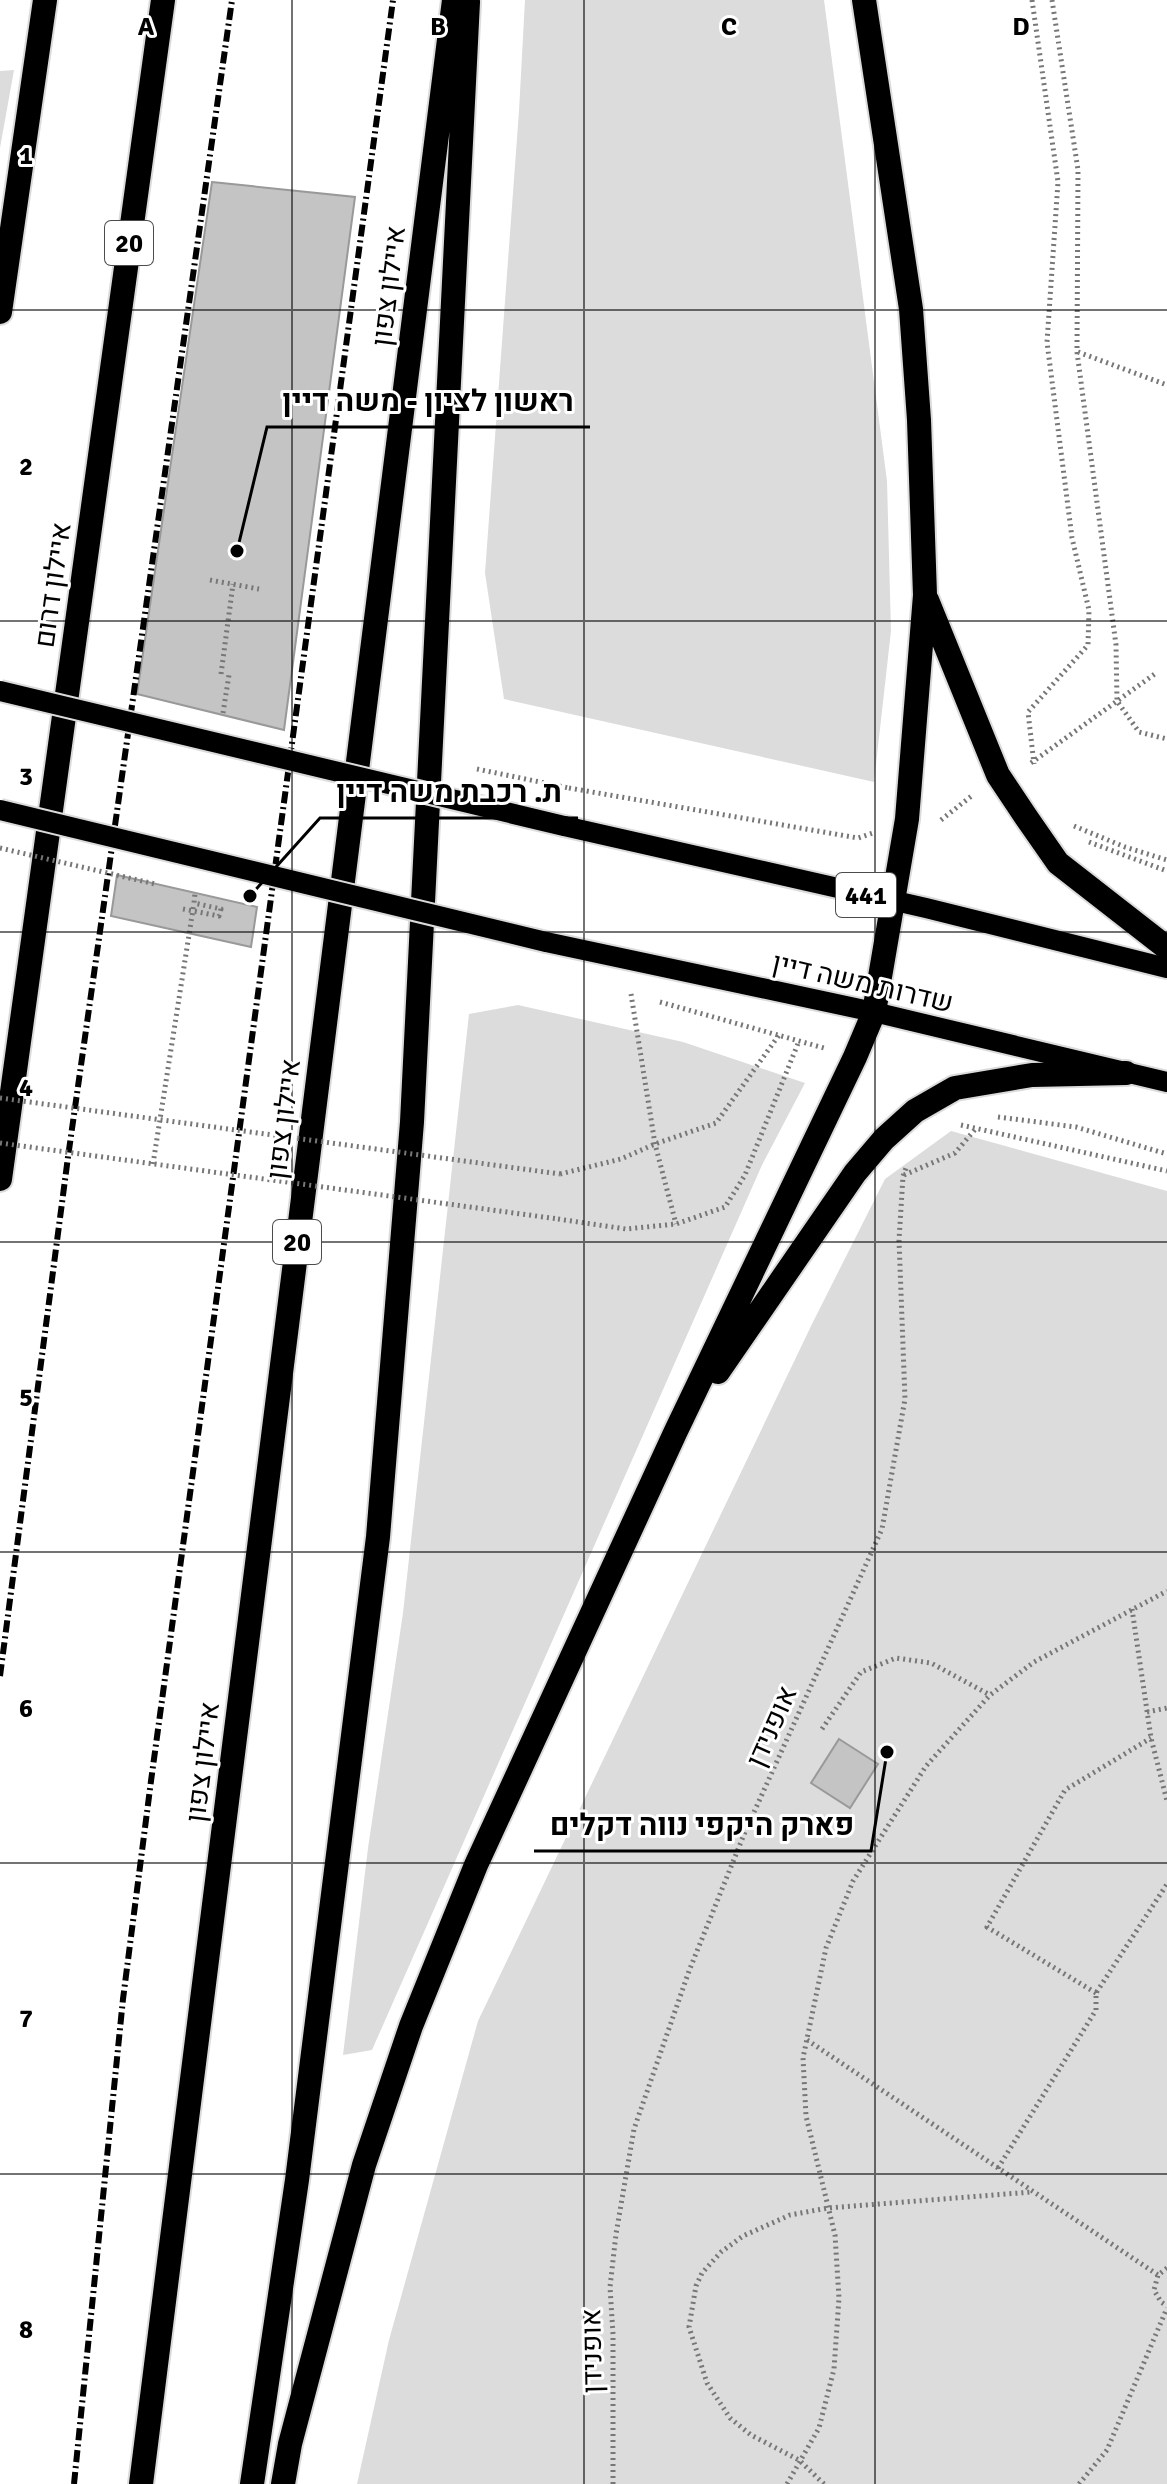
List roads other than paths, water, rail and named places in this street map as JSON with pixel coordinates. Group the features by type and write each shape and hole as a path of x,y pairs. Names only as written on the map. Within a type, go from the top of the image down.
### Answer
{"highway":[{"path":"0,312 45,0"},
{"name":"איילון דרום","path":"0,1179 163,0"},
{"name":"איילון צפון","path":"141,2484 454,0"},
{"path":"252,2484 299,2165 379,1521 412,1122 468,0"},
{"path":"283,2484 290,2444 364,2165 411,2026 476,1865 874,1012 907,819 925,595 919,420 911,309 864,0"},
{"path":"925,595 998,775 1026,817 1058,863 1167,948"},
{"path":"675,1433 855,1173 884,1139 915,1111 955,1088 1032,1075 1126,1073"}],"main road":[{"name":"441","path":"0,691 1167,968"},
{"name":"שדרות משה דיין","path":"0,810 546,942 874,1012 1167,1082"}],"railway":[{"path":"0,1676 68,1157 232,0"},
{"path":"74,2484 123,1999 393,0"}],"place":[{"name":"ראשון לציון - משה דיין","path":"237,551"},
{"name":"ת. רכבת משה דיין","path":"250,896"},
{"name":"פארק היקפי נווה דקלים","path":"887,1752"}]}
